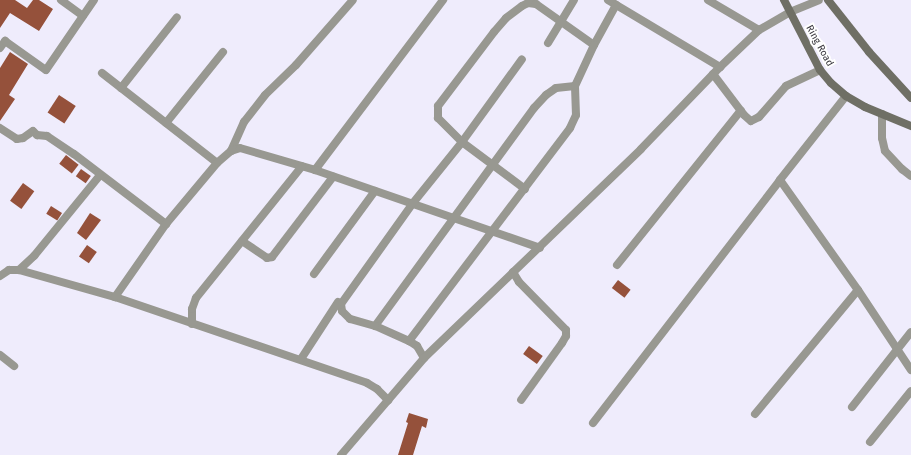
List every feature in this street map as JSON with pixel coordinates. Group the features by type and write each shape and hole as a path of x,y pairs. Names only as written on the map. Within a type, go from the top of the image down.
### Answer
{"main road":[{"name":"Ring Road","path":"784,0 820,70 846,96 882,114 911,126"},
{"path":"828,0 869,52 911,98"}],"street":[{"path":"61,0 83,16"},
{"path":"2,42 46,70 94,0"},
{"path":"231,151 244,122 265,95 296,65 353,0"},
{"path":"315,170 443,0"},
{"path":"548,43 574,0"},
{"path":"608,0 720,67"},
{"path":"409,341 493,232 574,122 576,109 575,86 594,44 618,6 625,0"},
{"path":"708,0 759,30"},
{"path":"341,455 424,358 540,248 641,149 720,67 759,30 790,12 819,0"},
{"path":"525,189 462,142 441,123 438,118 437,110 441,101 506,18 528,3 536,4 594,44"},
{"path":"121,88 177,17"},
{"path":"166,123 223,52"},
{"path":"424,358 417,346 409,341 375,326 350,319 342,311 341,304 413,203 462,142 522,59"},
{"path":"713,74 747,119 756,120 786,86 820,70"},
{"path":"102,73 217,163"},
{"path":"375,326 492,164 546,95 556,88 575,86"},
{"path":"593,423 846,96"},
{"path":"617,265 740,110"},
{"path":"882,114 882,138 886,151 902,169 911,176"},
{"path":"0,128 17,139 23,138 33,131 38,135 47,136 74,154 166,224"},
{"path":"115,297 166,224 217,163 231,151 240,148 315,170 540,248"},
{"path":"192,324 192,309 196,298 302,166"},
{"path":"19,270 34,256 100,175"},
{"path":"242,241 267,258 272,257 333,177"},
{"path":"780,180 898,348 911,370"},
{"path":"314,274 375,191"},
{"path":"0,276 9,270 19,270 115,297 192,324 301,359 367,383 377,389 388,400"},
{"path":"513,272 519,282 566,330 566,336 562,343 521,400"},
{"path":"755,414 858,290"},
{"path":"301,359 338,302"},
{"path":"852,407 911,332"},
{"path":"0,355 14,366"},
{"path":"870,442 911,392"}],"building":[{"path":"0,0 15,0 27,8 33,0 39,0 53,9 39,31 10,13 0,28"},
{"path":"10,52 28,64 9,95 15,99 0,121 0,68"},
{"path":"59,95 76,106 64,124 48,113"},
{"path":"66,155 79,165 72,174 59,164"},
{"path":"81,169 91,176 86,183 76,176"},
{"path":"23,183 34,191 21,209 10,201"},
{"path":"51,206 62,213 57,221 46,214"},
{"path":"90,213 101,220 86,240 77,233"},
{"path":"87,245 97,252 89,263 79,256"},
{"path":"618,280 631,290 624,298 612,288"},
{"path":"529,346 543,356 537,364 523,354"},
{"path":"409,413 428,419 426,428 422,426 413,455 398,455 408,423 406,422"}]}
